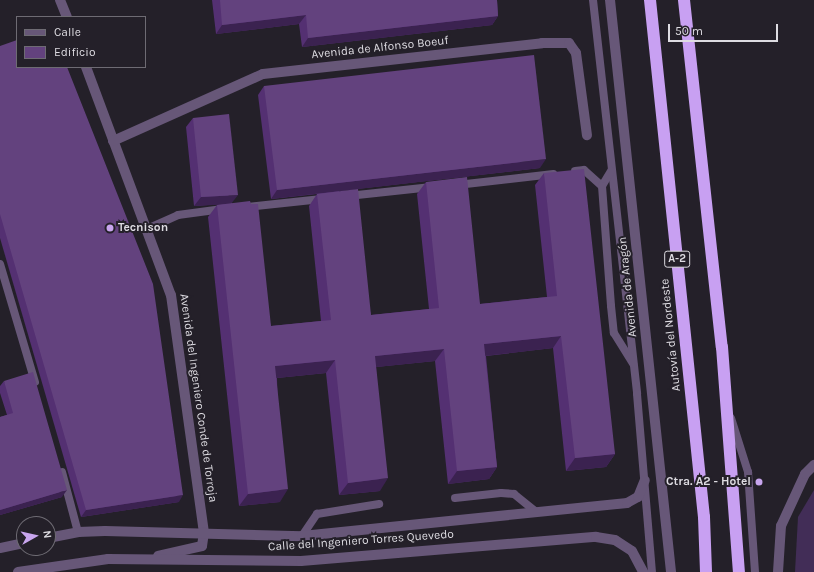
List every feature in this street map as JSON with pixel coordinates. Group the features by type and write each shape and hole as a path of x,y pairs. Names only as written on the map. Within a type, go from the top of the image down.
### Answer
{"highway":[{"name":"Autovía del Nordeste","path":"650,0 703,510 706,572"},
{"path":"684,0 726,402 739,572"}],"street":[{"path":"60,0 67,16"},
{"name":"Avenida de Aragón","path":"610,0 671,572"},
{"name":"Avenida de Alfonso Boeuf","path":"113,141 263,74 542,43 569,43 576,53 587,135"},
{"name":"Avenida del Ingeniero Conde de Torroja","path":"86,68 171,295 204,532"},
{"path":"778,572 781,526 795,492 805,474 814,465"},
{"name":"Calle del Ingeniero Torres Quevedo","path":"56,536 78,532 159,531 302,536 627,503 638,497 645,480"},
{"path":"140,560 202,546 204,532"},
{"name":"Calle del Ingeniero Torres Quevedo","path":"18,572 83,561 301,561 596,537 615,540 632,551 643,572"},
{"path":"0,548 16,545"}],"lane":[{"path":"593,0 645,480 652,572"},
{"path":"147,229 178,215 584,170 602,186"},
{"path":"611,171 602,186 614,333 633,364"},
{"path":"0,264 38,392"},
{"path":"726,402 748,472 755,572"},
{"path":"58,460 78,532"},
{"path":"455,498 501,493 514,494 536,512"},
{"path":"302,536 317,514 379,504"}],"shaded area":[{"path":"814,490 814,572 795,572 798,517"}],"building":[{"path":"220,0 497,0 498,16 308,38 306,15 222,25"},
{"path":"16,40 16,68 67,68 153,284 183,495 86,510 0,214 0,46"},
{"path":"534,55 546,159 277,190 264,86"},
{"path":"229,114 238,195 201,197 193,118"},
{"path":"584,169 615,454 575,458 561,336 484,344 497,467 457,471 444,349 375,356 388,478 348,483 335,360 275,366 288,489 248,494 217,205 250,201 251,204 258,204 271,326 331,320 317,194 358,189 371,315 439,308 426,182 467,177 480,304 557,296 544,173"},
{"path":"33,372 67,490 0,510 0,417 13,413 4,381"}],"place":[{"name":"Tecnison","path":"110,228"},
{"name":"Ctra. A2 - Hotel","path":"759,482"}]}
